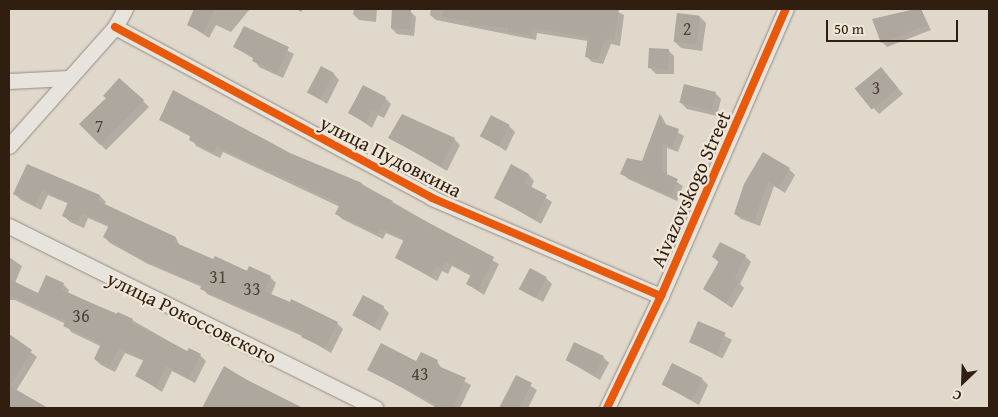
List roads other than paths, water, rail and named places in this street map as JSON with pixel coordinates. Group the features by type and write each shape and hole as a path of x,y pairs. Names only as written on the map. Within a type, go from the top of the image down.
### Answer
{"street":[{"path":"9,146 115,27 125,9"},
{"name":"Aivazovskogo Street","path":"607,408 661,296 786,9"},
{"name":"улица Пудовкина","path":"115,27 432,198 661,296"},
{"path":"9,81 68,78"},
{"name":"улица Рокоссовского","path":"9,226 375,408"}]}
